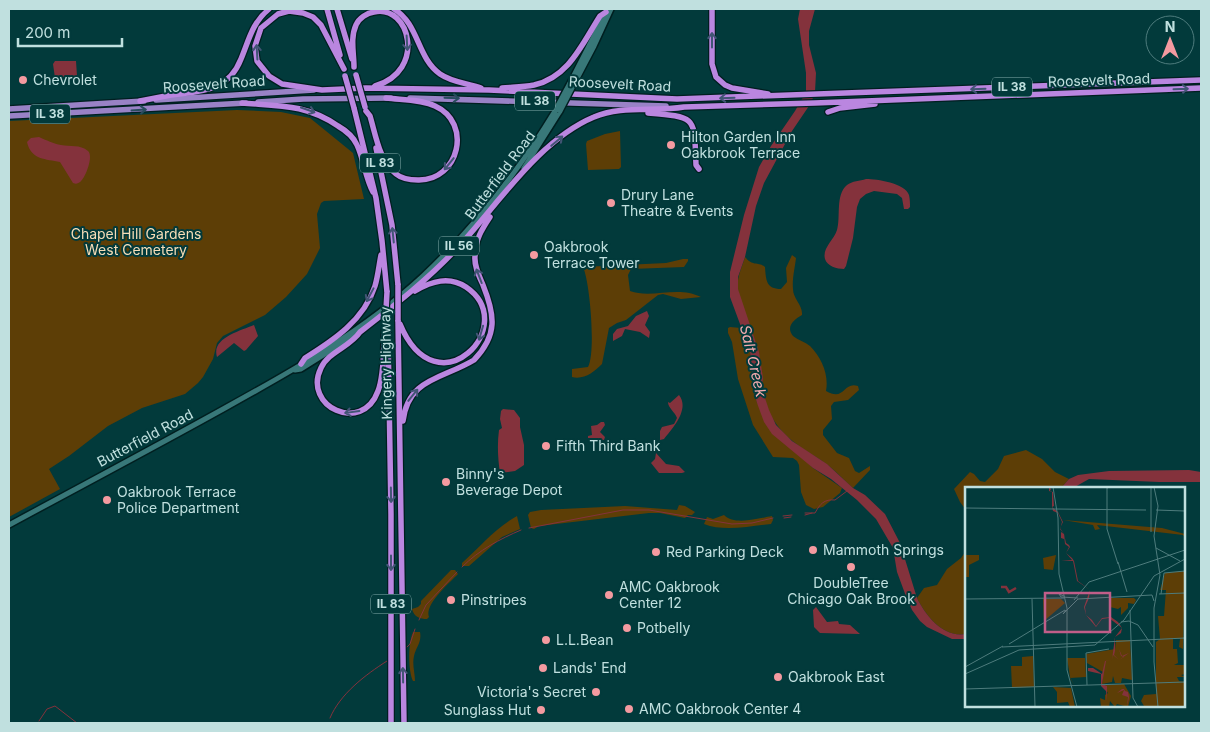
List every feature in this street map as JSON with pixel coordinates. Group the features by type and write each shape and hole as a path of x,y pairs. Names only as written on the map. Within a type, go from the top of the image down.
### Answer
{"highway":[{"path":"140,101 208,90 220,85 235,70 241,60 252,28 260,16 268,9"},
{"name":"Kingery Highway","path":"327,9 345,72 376,198 387,292 386,326 391,514 391,723"},
{"name":"Kingery Highway","path":"337,9 379,160 392,226 398,285 404,723"},
{"path":"394,9 407,20 414,30 426,59 438,72 454,81 487,90 535,84 559,74 570,62 600,16 608,10"},
{"path":"712,9 712,64 716,77 726,85 738,90 793,96"},
{"path":"322,90 282,84 269,76 262,68 257,61 255,46 261,28 267,21 278,14 289,11 303,13 312,17 321,25 345,72"},
{"path":"354,67 353,39 356,25 371,12 382,11 394,16 406,33 408,49 406,59 399,73 392,79 366,88"},
{"name":"Roosevelt Road","path":"322,90 366,88 487,90 677,99 1201,80"},
{"name":"Roosevelt Road","path":"684,107 1201,88"},
{"path":"828,112 852,106 957,97"},
{"path":"366,109 370,116 382,156 395,173 403,178 424,180 441,173 454,159 457,149 454,127 448,116 438,108 426,103 386,98"},
{"path":"242,103 299,107 324,117 342,128 357,144 368,183 376,198"},
{"path":"521,173 565,134 581,123 602,114 684,107"},
{"path":"621,111 677,116 689,121 695,131 696,165 699,169"},
{"name":"Butterfield Road","path":"360,332 405,298 459,247 521,173"},
{"path":"400,476 403,425 405,410 410,398 426,383 474,360 481,353 489,339 492,325 491,308 476,268 475,255 480,234 508,190"},
{"path":"301,364 305,358 342,333 360,315 374,287 383,248"},
{"path":"398,320 412,348 422,356 434,361 447,362 464,357 476,346 481,335 484,318 481,306 473,293 464,286 453,281 442,280 421,288 405,298"},
{"path":"360,332 356,338 325,361 318,376 319,390 324,401 332,409 343,414 361,411 375,398 381,380 386,326"}],"main road":[{"name":"Butterfield Road","path":"521,173 572,85 608,10"},
{"name":"Roosevelt Road","path":"9,109 322,90"},
{"name":"Roosevelt Road","path":"9,116 304,99 436,98 684,107"},
{"name":"Butterfield Road","path":"9,525 292,370 339,341 383,309 423,276 478,219 525,159 557,111"},
{"name":"Butterfield Road","path":"292,370 301,368 360,332"}],"green space":[{"name":"Chapel Hill Gardens West Cemetery","path":"237,110 281,112 310,118 353,153 364,199 324,201 321,203 317,214 320,248 307,274 286,297 265,315 223,336 217,343 213,359 198,383 185,394 142,408 108,426 49,469 60,489 9,517 9,121"},
{"path":"620,131 621,167 619,169 588,170 587,141"},
{"path":"792,255 796,258 793,293 802,311 802,315 790,326 793,336 810,346 818,356 824,367 826,391 837,394 849,386 858,386 859,390 848,400 834,402 831,406 832,419 823,430 823,435 837,453 849,458 855,471 859,473 870,466 870,470 853,488 829,466 782,431 767,407 758,352 738,290 739,277 745,257 753,263 765,267 768,283 776,289 781,289 787,282 786,268"},
{"path":"688,259 684,267 631,269 628,275 630,291 647,294 683,292 701,297 681,299 663,294 658,295 626,320 609,328 602,364 599,367 585,376 572,377 572,369 588,367 592,348 590,302 583,267 666,263"},
{"path":"728,328 741,328 750,351 757,403 813,468 842,488 840,493 823,507 814,509 806,505 801,492 797,461 793,458 773,457 753,425 738,379 732,342 728,333"},
{"path":"1026,450 1042,459 1055,472 1069,479 1062,487 965,487 965,509 954,489 970,472 980,481 985,482 998,469 1004,456"},
{"path":"679,505 695,512 685,518 660,513 649,513 539,526 534,529 531,528 528,515 530,512 541,510 625,506 677,510"},
{"path":"724,515 741,521 772,516 773,520 771,524 737,528 720,528 704,524 707,517 713,519"},
{"path":"517,516 520,529 502,537 469,566 462,566 462,563 495,532"},
{"path":"965,552 965,634 950,633 936,624 925,612 917,598 924,588 937,585 947,569"},
{"path":"451,570 455,570 458,574 434,600 428,612 429,617 424,619 416,616 412,609 421,604 421,601"},
{"path":"413,632 420,632 420,642 413,659 415,681 413,681 411,676 409,664 409,650"}],"water":[{"name":"Salt Creek","path":"800,9 815,9 809,31 809,45 816,73 815,92 811,103 792,131 764,183 756,206 745,257 738,277 738,289 759,352 763,378 762,389 776,425 792,441 827,464 885,514 900,543 917,598 925,612 936,624 950,633 965,634 965,639 952,639 927,627 920,621 912,610 897,572 893,548 876,519 857,500 831,479 813,468 772,434 764,422 754,392 750,351 730,297 730,272 744,215 759,167 806,92 806,73 798,19"},
{"path":"55,61 76,61 77,76 55,78 53,64"},
{"path":"39,137 56,144 78,147 88,151 90,158 88,167 80,182 73,183 60,162 40,158 32,152 27,142 31,138"},
{"path":"866,179 883,181 902,187 909,195 910,207 904,209 902,198 897,194 874,191 866,194 860,199 857,207 853,238 846,266 844,269 835,268 828,264 825,259 825,251 837,230 841,194 847,185"},
{"path":"647,311 649,316 645,325 650,332 649,338 640,332 625,329 622,336 613,341 613,334 617,329 628,326 636,316"},
{"path":"254,325 258,336 246,350 244,351 234,343 217,357 216,350 222,340"},
{"path":"679,395 683,406 679,418 664,439 660,440 662,427 674,424 677,418 668,402 670,403"},
{"path":"503,409 514,410 520,418 524,445 524,465 515,471 500,473 498,441 499,430 502,428 500,419"},
{"path":"604,422 605,425 600,432 605,437 604,440 588,438 588,436 592,435 591,426"},
{"path":"656,453 666,464 679,466 685,472 659,473 651,463 655,459"},
{"path":"1189,470 1201,472 1201,482 1089,479 1075,487 1062,487 1069,479 1078,475 1109,471"},
{"path":"816,607 827,622 838,621 839,624 850,625 860,634 820,633 814,627 813,610"}],"waterway":[{"path":"805,513 815,513 823,503 828,500 835,500 847,491"},
{"path":"529,528 623,510 649,510 732,524 752,523 773,518"},
{"path":"805,515 812,513"},
{"path":"783,516 792,515"},
{"path":"784,518 791,517"},
{"path":"462,567 475,555 521,530"},
{"path":"419,620 426,605 457,572"},
{"path":"405,649 410,644 415,629"},
{"path":"330,718 334,709 347,693 370,672 387,661"},
{"path":"39,721 47,709 55,706 77,723"}],"place":[{"name":"Chevrolet","path":"23,80"},
{"name":"Hilton Garden Inn Oakbrook Terrace","path":"671,145"},
{"name":"Drury Lane Theatre & Events","path":"611,203"},
{"name":"Oakbrook Terrace Tower","path":"534,255"},
{"name":"Fifth Third Bank","path":"546,446"},
{"name":"Binny's Beverage Depot","path":"446,482"},
{"name":"Oakbrook Terrace Police Department","path":"107,500"},
{"name":"Mammoth Springs","path":"813,550"},
{"name":"Red Parking Deck","path":"656,552"},
{"name":"DoubleTree Chicago Oak Brook","path":"851,567"},
{"name":"AMC Oakbrook Center 12","path":"609,595"},
{"name":"Pinstripes","path":"451,600"},
{"name":"Potbelly","path":"627,628"},
{"name":"L.L.Bean","path":"546,640"},
{"name":"Lands' End","path":"543,668"},
{"name":"Oakbrook East","path":"778,677"},
{"name":"Victoria's Secret","path":"596,692"},
{"name":"AMC Oakbrook Center 4","path":"629,709"},
{"name":"Sunglass Hut","path":"541,710"}]}
